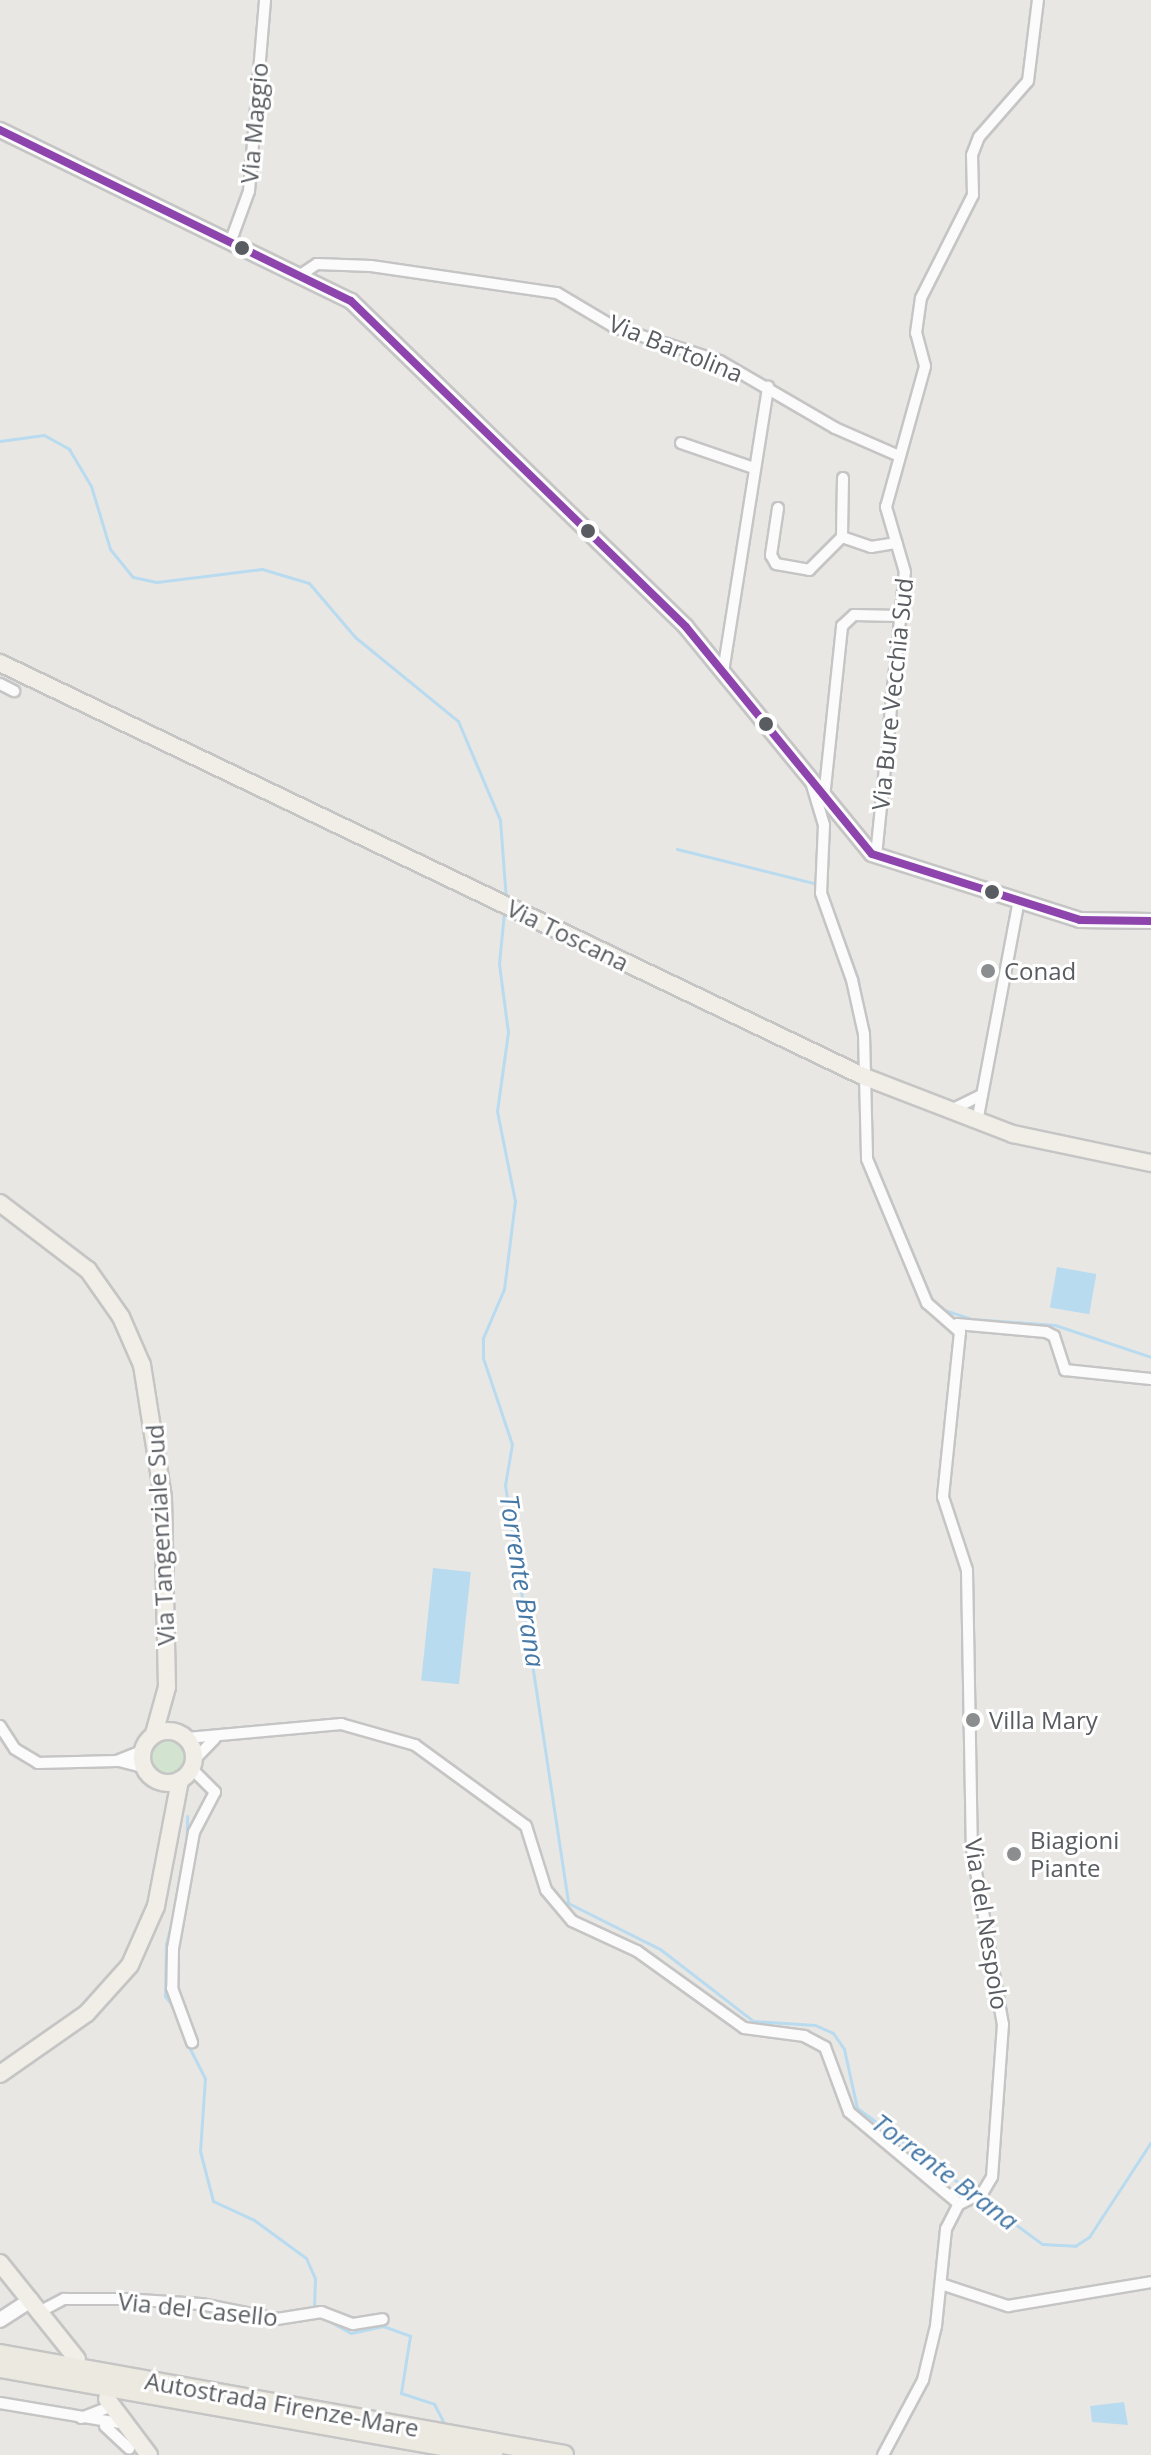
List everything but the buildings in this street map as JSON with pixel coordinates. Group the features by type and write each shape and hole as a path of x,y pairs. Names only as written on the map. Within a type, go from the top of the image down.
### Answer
{"highway":[{"name":"Autostrada Firenze-Mare","path":"0,2354 564,2455"},
{"name":"Autostrada Firenze-Mare","path":"0,2368 493,2455"}],"main road":[{"name":"Via Toscana","path":"0,663 865,1077 977,1122 1151,1163"},
{"name":"Via Tangenziale Sud","path":"0,1203 88,1270 121,1317 142,1365 161,1470 167,1687 154,1734 142,1759"},
{"name":"Via Tangenziale Sud","path":"167,1687 184,1736 188,1769"},
{"path":"154,1734 184,1736"},
{"path":"142,1759 157,1781 168,1831"},
{"path":"157,1781 188,1769"},
{"path":"0,2074 87,2013 130,1965 156,1906 168,1831 188,1769"},
{"path":"0,2263 77,2359"},
{"path":"110,2402 128,2427 137,2452"}],"street":[{"name":"Via Maggio","path":"230,243 249,191 265,0"},
{"name":"Via Bure Vecchia Sud","path":"876,856 905,567 886,507 925,366 916,333 921,298 973,195 974,147 1028,81 1038,0"},
{"path":"0,130 230,243 302,274 356,306 651,591 723,672 812,785 876,856 1098,923 1151,921"},
{"name":"Via Bartolina","path":"302,274 323,264 371,266 557,293 614,327 720,361 835,428 899,456"},
{"path":"723,672 768,387"},
{"path":"681,443 754,468"},
{"path":"778,508 771,549 776,564 809,570 842,537 843,478"},
{"path":"842,537 871,547 897,543"},
{"path":"824,798 843,621 854,615 900,616"},
{"path":"0,684 14,691"},
{"path":"812,785 824,825 821,893 857,998 865,1077 867,1159 927,1303 957,1324 1049,1333 1065,1370 1151,1379"},
{"path":"977,1122 1019,900"},
{"path":"948,1111 982,1095"},
{"name":"Via del Nespolo","path":"957,1324 960,1350 943,1497 967,1570 972,1849 1003,2024 993,2171 983,2192 963,2202"},
{"path":"184,1736 351,1724 415,1745 526,1826 546,1890 563,1914 637,1951 744,2028 804,2036 825,2047 849,2112 963,2202 946,2229 941,2284 923,2380 883,2455"},
{"path":"0,1726 15,1749 38,1763 142,1759"},
{"path":"192,2042 172,1988 173,1949 194,1832 215,1792 188,1769 217,1736"},
{"path":"941,2284 1008,2306 1151,2282"},
{"name":"Via del Casello","path":"7,2317 64,2299 124,2299 201,2304 277,2319 315,2314 349,2324 383,2319"},
{"path":"76,2419 110,2402"},
{"path":"0,2403 128,2427"},
{"path":"99,2423 137,2452"}],"green space":[{"path":"168,1738 181,1744 187,1757 181,1770 168,1776 155,1770 149,1757 155,1744"}],"water":[{"path":"1057,1267 1096,1274 1089,1314 1050,1307"},
{"path":"433,1568 471,1572 459,1684 421,1680"},
{"path":"1124,2402 1128,2425 1092,2422 1090,2406"}],"waterway":[{"name":"Torrente Brana","path":"0,441 44,435 69,449 91,486 110,549 133,577 157,582 262,569 309,583 355,637 458,721 500,820 506,900"},
{"path":"677,849 813,883"},
{"path":"826,892 858,979 871,1071"},
{"name":"Torrente Brana","path":"504,912 499,964 508,1032 497,1111 515,1201 504,1289 483,1338 483,1358 512,1444 505,1485 568,1903 660,1949 753,2021 815,2025 833,2033 844,2049 857,2108 1042,2244 1075,2246 1089,2237 1151,2142"},
{"path":"871,1154 933,1302"},
{"path":"941,1309 972,1319 1055,1325 1151,1357"},
{"path":"186,1852 187,1816"},
{"path":"174,1914 166,1944 165,1996 175,2009"},
{"path":"188,2045 205,2078 200,2151 213,2201 254,2220 306,2258 315,2278 314,2311"},
{"path":"320,2316 351,2333 383,2326 410,2336 401,2393 434,2404 443,2421"},
{"path":"55,2345 62,2354"}],"transit line":[{"path":"0,130 351,301 686,627 872,854 1080,920 1151,921"}],"place":[{"name":"Conad","path":"988,971"},
{"name":"Villa Mary","path":"973,1720"},
{"name":"Biagioni Piante","path":"1014,1854"}]}
